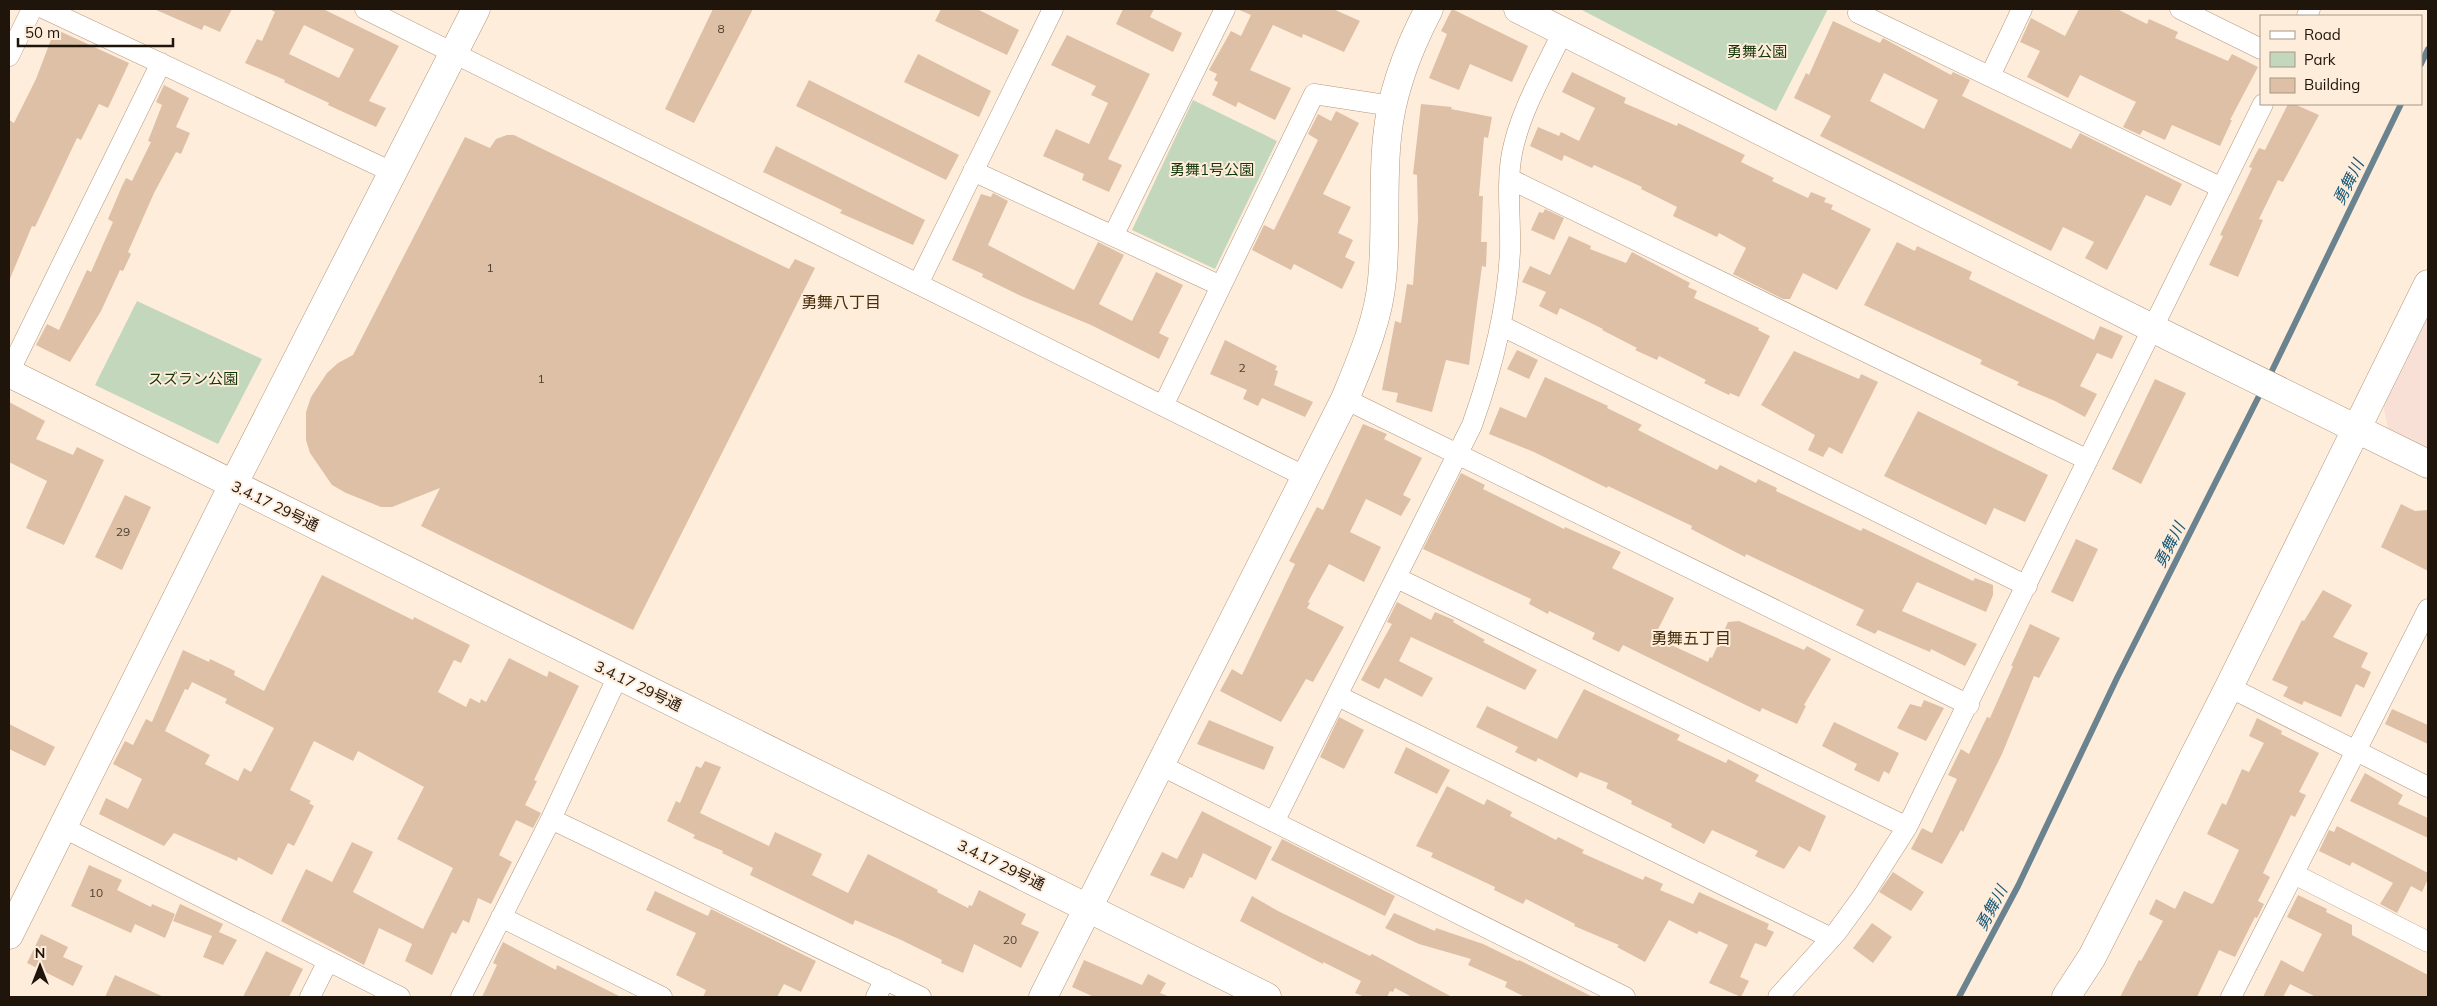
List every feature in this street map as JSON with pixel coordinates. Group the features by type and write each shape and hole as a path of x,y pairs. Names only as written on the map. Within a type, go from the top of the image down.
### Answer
{"street":[{"path":"9,56 32,9"},
{"path":"45,9 392,172"},
{"path":"365,9 455,52 1306,478"},
{"path":"9,935 233,485 476,9"},
{"path":"918,284 1053,9"},
{"path":"1113,236 1225,9"},
{"path":"1043,997 1162,766 1346,400 1370,337 1382,280 1387,139 1392,106 1410,50 1429,9"},
{"path":"1518,9 2245,375 2428,464"},
{"path":"1860,9 1858,13 2222,188"},
{"path":"1990,76 2022,9"},
{"path":"2180,9 2260,49"},
{"path":"1274,822 1472,425 1487,381 1502,326 1510,252 1512,153 1522,120 1563,31"},
{"path":"9,372 161,63"},
{"path":"1163,406 1314,94 1392,106"},
{"path":"1778,997 1831,938 1863,896 1907,827 2264,105"},
{"path":"973,171 1221,286"},
{"path":"1510,179 2088,460"},
{"path":"2066,997 2092,957 2229,687 2349,426 2428,284"},
{"path":"1502,326 2027,586"},
{"name":"3.4.17 29号通","path":"9,372 233,485 1267,997"},
{"path":"1346,400 1969,704"},
{"path":"1397,578 1907,827"},
{"path":"2231,997 2357,751 2423,634 2428,609"},
{"path":"461,997 551,819 618,676"},
{"path":"2229,687 2428,787"},
{"path":"1338,696 1831,938"},
{"path":"1162,766 1625,997"},
{"path":"551,819 885,978 921,997"},
{"path":"62,827 400,997"},
{"path":"2294,874 2428,942"},
{"path":"501,917 662,997"},
{"path":"310,997 328,961"},
{"path":"876,997 885,978"}],"shaded area":[{"path":"2428,312 2428,449 2388,429 2383,404"}],"green space":[{"name":"勇舞公園","path":"1580,9 1828,9 1776,111"},
{"name":"勇舞1号公園","path":"1193,100 1277,141 1215,269 1132,230"},
{"name":"スズラン公園","path":"137,301 262,359 218,444 95,385"}],"building":[{"path":"154,9 232,9 220,32 204,25 202,30"},
{"path":"269,9 323,9 399,46 369,101 386,108 376,127 328,105 329,103 284,82 285,80 245,63 257,39 262,41 275,12","holes":["304,25 354,49 339,78 289,54"]},
{"path":"713,9 753,9 694,123 665,109"},
{"path":"941,9 977,9 1019,30 1007,55 935,21"},
{"path":"1123,9 1154,9 1150,17 1182,33 1173,52 1116,24"},
{"path":"1237,9 1333,9 1360,21 1344,52 1303,34 1302,38 1273,25 1250,70 1291,88 1275,120 1238,102 1236,107 1212,95 1218,82 1214,80 1217,74 1209,70 1231,31 1241,36 1251,15"},
{"path":"1452,9 1528,46 1512,82 1470,64 1459,90 1429,78 1447,34 1441,31"},
{"path":"2079,9 2117,9 2147,24 2149,19 2178,32 2175,38 2228,61 2232,54 2258,67 2230,120 2232,120 2220,146 2172,125 2165,140 2143,130 2140,135 2123,127 2136,102 2080,75 2068,98 2027,77 2040,51 2020,42 2031,18 2065,36"},
{"path":"1833,21 1880,43 1883,38 1951,75 1953,72 1970,80 1962,96 2071,149 2080,133 2182,184 2171,206 2146,195 2107,270 2085,258 2094,242 2063,227 2051,251 1820,136 1831,116 1794,98 1806,73 1809,75","holes":["1884,73 1938,100 1924,129 1870,101"]},
{"path":"55,29 129,63 108,108 99,104 81,140 77,138 35,227 32,226 9,281 9,120 14,123 36,79"},
{"path":"1067,35 1150,74 1108,159 1122,165 1109,192 1082,180 1084,174 1043,156 1056,129 1089,144 1108,103 1091,95 1096,86 1051,65"},
{"path":"918,54 991,91 979,117 904,82"},
{"path":"1572,72 1626,98 1624,103 1677,126 1678,123 1745,155 1741,162 1774,178 1772,181 1808,198 1811,192 1826,198 1824,202 1833,205 1831,209 1871,229 1837,290 1803,273 1790,299 1783,299 1733,274 1746,248 1719,233 1717,237 1673,216 1677,207 1641,189 1642,187 1594,165 1592,168 1564,155 1562,161 1530,146 1538,127 1559,136 1561,132 1579,141 1595,108 1562,92"},
{"path":"809,80 959,155 946,180 796,106"},
{"path":"164,85 189,98 176,127 190,133 181,154 176,152 154,193 128,252 131,254 123,271 120,270 101,311 70,362 36,345 47,324 59,330 87,270 91,272 113,222 108,219 122,186 126,178 132,181 151,142 148,141 162,105 156,102"},
{"path":"1421,104 1452,107 1451,109 1492,117 1488,138 1484,137 1479,196 1483,196 1481,242 1487,242 1486,267 1482,266 1469,365 1446,360 1432,412 1396,402 1398,393 1382,390 1395,321 1401,323 1407,284 1413,285 1418,220 1417,175 1413,174"},
{"path":"2288,105 2296,105 2319,115 2283,182 2278,180 2259,219 2263,220 2238,277 2209,265 2223,236 2220,235 2252,168 2249,167 2259,148 2265,150"},
{"path":"1336,111 1359,123 1323,194 1351,207 1338,233 1353,240 1345,257 1355,262 1342,289 1294,264 1291,270 1252,250 1264,225 1274,230 1318,140 1308,134 1318,114 1331,121"},
{"path":"507,135 514,135 789,269 795,259 815,268 633,630 421,526 440,488 392,507 381,507 346,493 332,485 310,453 306,440 306,412 311,397 327,373 338,363 353,355 465,137 490,148 496,139"},
{"path":"776,146 925,220 913,245 840,213 842,210 763,172"},
{"path":"993,193 1008,201 988,245 1074,290 1098,242 1124,255 1099,304 1132,321 1156,272 1183,285 1159,333 1169,338 1159,359 1091,325 1021,296 982,277 983,274 952,260 981,194 991,197"},
{"path":"1545,209 1564,218 1554,240 1531,230 1539,212 1543,213"},
{"path":"1569,236 1591,246 1590,249 1626,263 1632,252 1690,283 1688,287 1697,291 1694,298 1759,328 1758,330 1770,336 1739,397 1730,393 1729,395 1704,383 1706,380 1659,356 1657,360 1635,350 1637,348 1560,308 1557,315 1539,306 1546,292 1522,282 1530,266 1550,275"},
{"path":"1897,242 1915,251 1917,246 1972,272 1969,279 2094,340 2100,326 2123,336 2112,359 2097,353 2080,386 2097,394 2085,417 2055,401 2017,385 2019,382 1980,364 1982,360 1864,305"},
{"path":"1225,340 1277,366 1275,370 1278,371 1274,385 1313,402 1305,417 1262,398 1258,406 1243,399 1247,390 1210,374"},
{"path":"1517,350 1538,360 1529,379 1507,369"},
{"path":"1794,351 1859,379 1861,374 1878,382 1842,454 1829,447 1823,457 1808,450 1815,435 1761,405"},
{"path":"1545,377 1608,406 1607,408 1642,425 1638,430 1717,470 1720,465 1756,483 1758,479 1777,488 1776,491 1861,531 1863,528 1973,581 1975,578 1993,585 1993,595 1986,612 1917,582 1902,611 1977,644 1965,666 1931,649 1930,652 1878,630 1875,634 1856,625 1864,610 1746,554 1745,557 1691,529 1692,526 1608,486 1607,488 1534,452 1489,434 1500,407 1526,418"},
{"path":"2155,379 2186,393 2141,484 2112,469"},
{"path":"9,402 45,421 36,439 73,455 77,447 104,460 64,545 26,528 47,481 9,462"},
{"path":"1918,411 2048,475 2025,522 1994,508 1986,525 1884,476"},
{"path":"1363,424 1387,434 1384,439 1422,458 1403,495 1411,499 1401,516 1366,499 1350,532 1381,547 1364,582 1329,564 1308,602 1310,603 1307,608 1344,627 1313,682 1306,679 1281,722 1220,691 1232,669 1242,675 1295,564 1289,561 1317,507 1323,510"},
{"path":"1461,473 1485,485 1483,489 1564,529 1565,527 1621,552 1612,568 1674,598 1654,637 1708,662 1710,657 1712,658 1728,622 1739,621 1804,650 1807,646 1831,659 1804,705 1806,706 1797,724 1762,708 1760,712 1623,645 1619,652 1592,639 1595,633 1549,611 1548,614 1529,604 1531,599 1423,549"},
{"path":"125,495 151,507 122,570 95,557"},
{"path":"2401,504 2415,511 2428,510 2428,571 2381,547"},
{"path":"2076,539 2098,549 2073,602 2051,592"},
{"path":"322,575 413,620 414,617 470,645 461,663 454,660 438,692 466,707 470,698 480,703 481,699 486,702 509,658 547,677 549,671 579,686 534,780 537,781 525,805 541,813 533,828 516,820 499,855 512,862 491,904 478,898 469,923 463,920 456,934 452,932 432,975 405,961 412,944 379,928 364,965 281,921 306,869 332,882 352,842 373,852 353,892 423,929 453,868 397,839 424,787 358,751 353,761 314,741 290,790 311,801 309,803 314,806 294,846 288,843 272,875 238,857 237,861 174,833 164,846 99,814 106,798 128,809 142,779 113,764 125,741 133,745 146,719 152,722 183,650 209,662 210,659 235,671 234,675 264,691","holes":["192,682 227,699 225,703 274,728 251,772 244,768 238,781 205,764 210,755 165,731 185,689 188,690"]},
{"path":"2323,590 2352,605 2333,637 2368,653 2361,667 2371,672 2364,688 2356,684 2341,717 2304,701 2302,705 2283,696 2288,687 2272,680 2302,620 2304,621"},
{"path":"1397,602 1431,620 1435,612 1454,620 1453,622 1485,640 1483,642 1537,670 1525,690 1411,637 1399,661 1433,678 1422,697 1385,678 1379,689 1361,680 1392,624 1387,622"},
{"path":"2030,624 2060,638 2039,678 2034,676 2002,754 1963,832 1961,830 1942,864 1911,849 1922,828 1932,833 1957,779 1948,775 1961,749 1969,754 1987,717 1990,718"},
{"path":"1584,689 1680,735 1677,740 1726,763 1728,759 1759,775 1755,781 1826,816 1810,852 1799,846 1784,869 1755,856 1758,851 1712,830 1704,844 1671,827 1672,824 1631,804 1632,801 1606,788 1608,783 1580,772 1577,778 1538,758 1536,762 1515,752 1518,747 1476,727 1487,706 1557,739"},
{"path":"1924,700 1944,708 1926,741 1897,728 1910,704 1921,707"},
{"path":"2392,709 2428,725 2428,744 2385,724"},
{"path":"1339,717 1364,730 1344,769 1320,757"},
{"path":"2257,718 2282,731 2281,734 2319,753 2299,792 2306,795 2295,817 2291,815 2263,873 2270,877 2258,901 2264,904 2257,918 2255,917 2235,957 2219,950 2197,997 2120,997 2139,960 2141,961 2163,921 2149,914 2156,899 2175,909 2184,891 2212,904 2214,902 2239,850 2207,834 2222,803 2226,805 2242,769 2249,772 2264,743 2249,736"},
{"path":"1209,720 1274,747 1264,770 1197,744"},
{"path":"1834,722 1899,753 1889,774 1884,771 1879,782 1854,770 1857,764 1822,746"},
{"path":"9,724 55,747 45,766 9,749"},
{"path":"1406,747 1450,770 1437,794 1394,773"},
{"path":"705,761 721,767 700,813 769,846 775,832 822,854 812,875 848,893 868,854 938,890 937,892 968,908 969,905 972,906 979,890 1026,914 1021,924 1039,932 1021,968 974,944 963,973 941,963 942,960 899,939 855,920 853,925 750,875 753,868 722,853 723,851 693,838 695,835 667,821 676,801 680,803 696,766 701,768"},
{"path":"2365,773 2403,795 2398,804 2428,818 2428,838 2350,801"},
{"path":"1447,786 1484,805 1487,799 1512,812 1510,816 1556,840 1558,837 1584,850 1582,853 1643,880 1645,876 1663,884 1660,890 1693,904 1699,892 1769,924 1767,929 1774,932 1766,947 1755,943 1740,977 1749,981 1741,997 1709,983 1728,945 1699,931 1697,934 1669,920 1645,962 1617,947 1619,945 1574,926 1575,924 1526,899 1523,904 1494,890 1495,887 1431,857 1433,853 1416,846"},
{"path":"1202,811 1272,847 1256,880 1203,853 1192,878 1190,877 1184,889 1150,875 1162,852 1177,859"},
{"path":"2337,826 2428,873 2428,879 2422,892 2411,886 2397,913 2380,904 2393,883 2352,862 2350,866 2319,851 2329,830 2334,832"},
{"path":"1282,839 1395,896 1385,916 1271,860"},
{"path":"89,865 122,880 117,890 151,907 152,904 175,914 165,938 135,924 131,933 71,906"},
{"path":"1893,872 1924,892 1911,911 1879,892"},
{"path":"655,891 708,916 711,909 816,961 801,992 784,984 777,997 703,997 706,990 676,975 696,933 646,910"},
{"path":"2298,895 2327,909 2326,912 2352,925 2352,935 2428,975 2428,997 2316,997 2290,984 2283,997 2263,997 2281,960 2303,972 2322,934 2287,917"},
{"path":"1252,896 1278,911 1370,956 1372,954 1452,997 1412,997 1395,988 1393,992 1390,991 1387,997 1365,997 1355,993 1361,981 1323,962 1323,964 1240,921"},
{"path":"180,904 223,924 219,932 237,940 223,965 203,957 212,936 173,921"},
{"path":"1394,913 1435,931 1436,928 1483,944 1593,997 1525,997 1505,987 1507,982 1468,965 1471,959 1419,944 1385,928"},
{"path":"1872,923 1892,937 1873,963 1853,948"},
{"path":"41,934 68,947 63,957 83,966 73,986 27,963"},
{"path":"503,942 556,970 557,965 621,997 482,997 497,965 493,963"},
{"path":"266,951 303,969 289,997 243,997"},
{"path":"1084,960 1142,985 1148,974 1166,983 1160,993 1170,997 1094,997 1072,987"},
{"path":"115,975 164,997 105,997"}],"waterway":[{"name":"勇舞川","path":"2422,62 2428,49"},
{"name":"勇舞川","path":"2268,379 2401,105"},
{"name":"勇舞川","path":"1959,997 2018,886 2117,678 2262,390"}],"district":[{"name":"勇舞八丁目","path":"841,302"},
{"name":"勇舞五丁目","path":"1691,638"}]}
